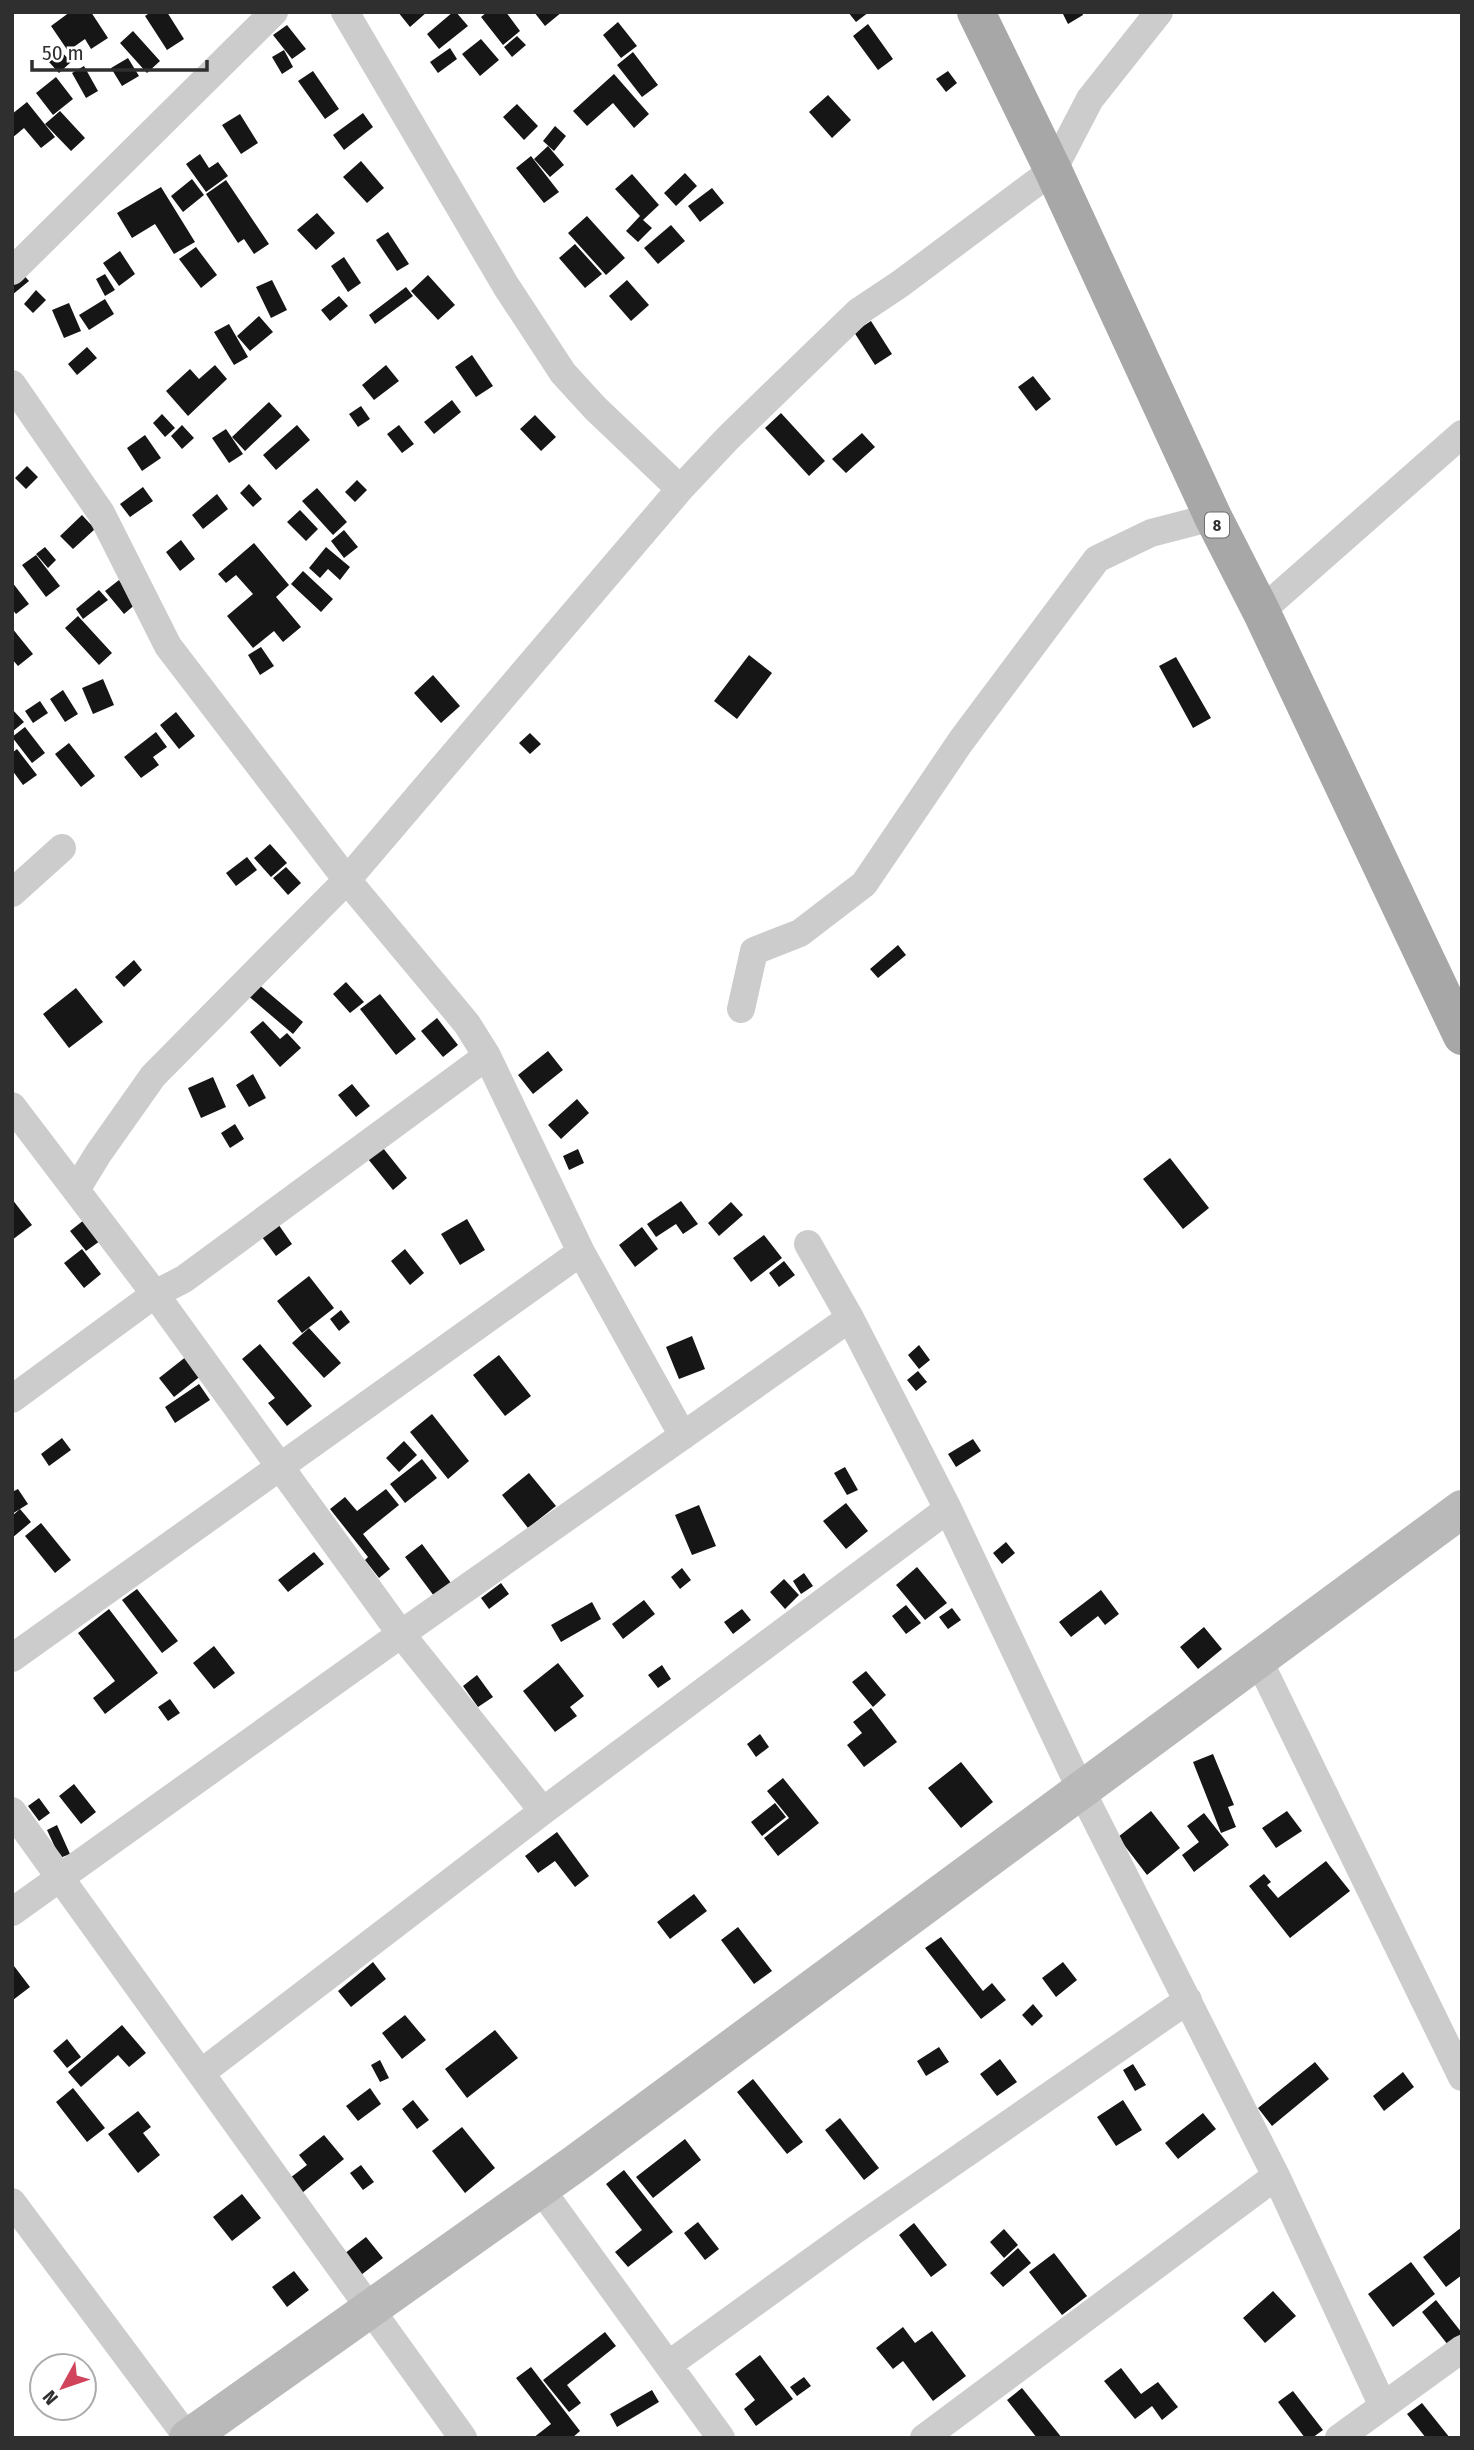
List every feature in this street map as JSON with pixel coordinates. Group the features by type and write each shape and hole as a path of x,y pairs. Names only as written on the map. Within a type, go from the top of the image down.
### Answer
{"main road":[{"name":"8","path":"976,12 1213,517 1261,611 1462,1036"}],"street":[{"path":"12,271 274,12"},
{"path":"345,12 506,286 563,373 595,408 680,489"},
{"path":"76,1189 153,1076 346,880 680,489 728,438 859,312 1052,170 1090,99 1159,12"},
{"path":"12,384 101,513 168,646 346,880 467,1024 487,1056 581,1252 683,1436"},
{"path":"1261,611 1462,434"},
{"path":"741,1009 754,951 800,933 864,884 961,741 1097,559 1151,533 1213,517"},
{"path":"12,893 62,848"},
{"path":"12,1399 155,1294 184,1279 487,1056"},
{"path":"17,1122 76,1189 281,1466 401,1634 542,1811"},
{"path":"808,1244 850,1318 948,1509 1081,1790 1276,2176 1382,2404"},
{"path":"12,1658 581,1252"},
{"path":"12,1912 850,1318"},
{"path":"201,2073 542,1811 948,1509"},
{"path":"12,2202 188,2438 540,2188 1462,1509"},
{"path":"1258,1659 1462,2077"},
{"path":"12,1811 463,2438"},
{"path":"668,2365 855,2230 1188,2000"},
{"path":"924,2438 1276,2176"},
{"path":"540,2188 721,2438"},
{"path":"1339,2438 1382,2404 1462,2349"}],"building":[{"path":"70,12 91,12 108,38 91,49 85,39 68,51 51,26"},
{"path":"151,12 167,12 184,39 167,50 145,16"},
{"path":"398,12 427,12 410,27"},
{"path":"453,12 468,26 439,49 427,34"},
{"path":"487,12 506,12 520,31 503,45 481,17"},
{"path":"534,12 562,12 545,26"},
{"path":"848,12 869,12 856,22"},
{"path":"1062,12 1082,12 1083,15 1068,24"},
{"path":"618,22 637,46 621,58 603,35"},
{"path":"868,24 893,59 878,70 853,36"},
{"path":"287,25 306,49 292,59 273,35"},
{"path":"133,31 160,61 147,73 120,43"},
{"path":"517,36 526,45 512,57 504,47"},
{"path":"481,39 499,60 480,76 462,54"},
{"path":"450,48 457,59 438,73 430,62"},
{"path":"284,50 293,67 282,74 272,57"},
{"path":"61,51 71,62 59,73 49,62"},
{"path":"633,52 658,85 642,97 617,65"},
{"path":"128,58 139,76 122,86 111,68"},
{"path":"84,66 98,91 86,98 72,73"},
{"path":"313,71 339,109 325,119 298,81"},
{"path":"948,71 957,83 946,92 936,79"},
{"path":"614,74 649,114 634,128 613,103 587,126 573,111"},
{"path":"56,77 73,99 53,115 36,93"},
{"path":"828,95 851,120 832,138 809,112"},
{"path":"27,102 55,137 41,148 24,128 12,138 12,114"},
{"path":"517,104 538,126 524,140 503,117"},
{"path":"60,111 85,138 71,151 45,124"},
{"path":"363,113 373,127 344,150 333,135"},
{"path":"240,114 258,143 241,154 222,125"},
{"path":"555,126 566,136 554,151 543,141"},
{"path":"548,146 564,165 550,177 534,159"},
{"path":"200,154 209,168 218,162 228,176 206,192 186,164"},
{"path":"531,156 559,192 544,203 516,168"},
{"path":"361,161 384,188 367,203 343,177"},
{"path":"685,173 697,186 676,206 664,193"},
{"path":"632,174 659,205 643,220 652,228 638,242 626,231 640,216 615,189"},
{"path":"192,179 204,195 183,212 171,196"},
{"path":"226,180 269,244 254,254 244,239 238,243 206,194"},
{"path":"161,187 195,242 174,254 155,224 132,238 117,213"},
{"path":"712,188 724,203 700,222 688,206"},
{"path":"317,213 335,233 316,250 297,230"},
{"path":"587,216 625,258 606,275 568,233"},
{"path":"671,225 685,241 658,264 644,248"},
{"path":"388,232 409,264 397,271 376,240"},
{"path":"575,244 602,274 585,288 559,258"},
{"path":"196,247 217,275 201,288 179,259"},
{"path":"120,251 135,274 119,286 103,263"},
{"path":"344,257 361,283 348,292 331,266"},
{"path":"20,271 29,281 12,295 12,278"},
{"path":"105,274 115,290 105,296 96,279"},
{"path":"428,275 455,305 438,320 411,291"},
{"path":"272,280 287,310 271,318 256,287"},
{"path":"627,280 649,305 631,321 609,296"},
{"path":"406,287 413,296 375,324 369,315"},
{"path":"36,290 46,300 33,313 24,304"},
{"path":"339,296 348,306 330,321 321,310"},
{"path":"105,299 114,314 89,330 79,315"},
{"path":"69,303 81,331 64,338 52,310"},
{"path":"259,316 273,332 250,351 237,336"},
{"path":"871,321 892,354 875,365 854,332"},
{"path":"229,324 248,357 234,365 214,332"},
{"path":"87,347 97,358 77,375 68,364"},
{"path":"472,355 493,386 476,397 455,367"},
{"path":"215,365 227,379 188,416 166,391 190,369 199,379"},
{"path":"386,365 399,381 374,400 362,385"},
{"path":"1033,376 1051,399 1036,411 1018,387"},
{"path":"452,400 461,412 434,434 424,422"},
{"path":"269,402 282,416 245,451 232,437"},
{"path":"361,406 370,419 358,427 349,414"},
{"path":"781,413 825,461 809,476 765,428"},
{"path":"162,414 175,428 165,437 153,423"},
{"path":"535,415 556,437 541,451 520,429"},
{"path":"182,425 194,438 182,449 171,436"},
{"path":"297,425 310,440 276,470 263,455"},
{"path":"399,425 414,444 402,453 387,434"},
{"path":"226,429 243,454 229,463 212,438"},
{"path":"862,433 875,447 846,473 832,459"},
{"path":"145,435 161,458 142,471 127,448"},
{"path":"27,466 38,477 26,489 15,478"},
{"path":"357,480 367,490 355,502 345,492"},
{"path":"249,484 262,499 253,507 240,493"},
{"path":"143,487 153,501 130,517 120,504"},
{"path":"317,488 347,522 333,535 302,501"},
{"path":"217,494 228,509 203,529 192,515"},
{"path":"300,510 318,529 306,541 287,522"},
{"path":"82,515 95,529 73,549 60,536"},
{"path":"344,530 358,547 344,558 331,541"},
{"path":"181,540 195,559 180,571 166,552"},
{"path":"254,543 289,585 276,597 301,627 283,642 274,631 253,648 227,616 253,594 236,575 226,583 218,574"},
{"path":"45,547 56,560 48,568 36,554"},
{"path":"326,547 350,567 340,580 328,569 320,578 309,568"},
{"path":"36,555 60,586 46,597 22,565"},
{"path":"303,571 333,599 321,612 291,584"},
{"path":"119,580 137,603 124,614 105,591"},
{"path":"12,582 29,604 16,614 12,609"},
{"path":"99,590 108,600 83,619 76,609"},
{"path":"78,616 112,653 99,665 65,628"},
{"path":"12,628 33,654 18,666 12,659"},
{"path":"261,647 274,666 260,675 248,655"},
{"path":"749,655 772,673 737,719 714,701"},
{"path":"1176,657 1211,718 1193,728 1159,666"},
{"path":"433,675 460,706 441,723 414,693"},
{"path":"103,679 114,705 93,714 82,688"},
{"path":"63,690 78,714 65,722 50,699"},
{"path":"40,701 48,713 33,723 25,711"},
{"path":"12,709 24,722 12,732"},
{"path":"176,712 195,736 179,749 160,725"},
{"path":"25,727 45,753 32,763 12,737"},
{"path":"156,732 167,747 153,757 159,765 141,778 124,757"},
{"path":"530,733 541,744 530,754 519,743"},
{"path":"69,743 95,776 81,787 55,754"},
{"path":"17,749 37,775 23,785 12,770 12,753"},
{"path":"270,844 287,863 271,877 254,858"},
{"path":"247,857 257,870 236,886 226,873"},
{"path":"286,867 301,883 288,895 273,878"},
{"path":"898,945 906,955 878,978 870,969"},
{"path":"134,960 142,970 124,987 115,977"},
{"path":"346,982 364,1002 350,1013 333,994"},
{"path":"257,983 303,1022 293,1034 246,994"},
{"path":"76,988 103,1022 69,1048 43,1014"},
{"path":"380,994 416,1039 396,1055 360,1009"},
{"path":"437,1018 458,1045 443,1057 421,1031"},
{"path":"263,1021 280,1039 287,1033 301,1048 280,1067 250,1032"},
{"path":"548,1051 563,1070 533,1094 518,1075"},
{"path":"253,1074 266,1098 249,1107 236,1085"},
{"path":"213,1077 226,1107 201,1118 188,1088"},
{"path":"352,1084 370,1106 356,1117 338,1095"},
{"path":"577,1099 589,1113 561,1139 548,1125"},
{"path":"235,1124 244,1139 230,1148 221,1133"},
{"path":"379,1143 407,1178 393,1190 364,1154"},
{"path":"578,1149 584,1163 569,1170 563,1156"},
{"path":"1170,1158 1209,1208 1183,1229 1143,1179"},
{"path":"12,1199 32,1225 12,1240"},
{"path":"681,1201 698,1224 683,1234 676,1224 656,1237 647,1224"},
{"path":"731,1202 743,1215 719,1236 708,1223"},
{"path":"467,1219 485,1250 460,1265 441,1234"},
{"path":"84,1220 100,1241 86,1251 70,1231"},
{"path":"276,1221 292,1244 276,1256 259,1233"},
{"path":"642,1227 658,1249 635,1267 619,1245"},
{"path":"764,1235 782,1258 751,1282 733,1258"},
{"path":"82,1249 101,1274 84,1288 64,1263"},
{"path":"405,1249 424,1273 410,1285 391,1261"},
{"path":"784,1261 795,1275 779,1287 769,1273"},
{"path":"309,1276 334,1308 302,1333 277,1301"},
{"path":"341,1310 350,1322 339,1331 330,1319"},
{"path":"309,1328 341,1363 324,1378 292,1343"},
{"path":"692,1336 705,1369 679,1379 666,1347"},
{"path":"260,1344 312,1406 287,1426 268,1403 275,1398 242,1359"},
{"path":"919,1345 930,1360 919,1369 908,1355"},
{"path":"192,1352 207,1371 174,1397 159,1378"},
{"path":"499,1355 531,1396 505,1416 473,1375"},
{"path":"918,1371 927,1382 916,1391 907,1380"},
{"path":"199,1384 210,1400 175,1423 165,1407"},
{"path":"432,1414 469,1461 448,1479 410,1432"},
{"path":"62,1438 71,1450 49,1466 41,1454"},
{"path":"973,1439 981,1451 956,1467 948,1454"},
{"path":"404,1441 417,1455 399,1472 386,1458"},
{"path":"422,1459 437,1478 405,1503 390,1484"},
{"path":"845,1467 858,1490 847,1495 834,1473"},
{"path":"529,1473 556,1506 528,1528 502,1495"},
{"path":"18,1489 28,1504 12,1514 12,1492"},
{"path":"386,1489 399,1505 363,1534 390,1569 379,1578 365,1560 368,1557 330,1509 345,1497 357,1511"},
{"path":"846,1503 868,1531 846,1549 823,1521"},
{"path":"699,1505 716,1546 692,1555 675,1515"},
{"path":"20,1509 31,1522 12,1538 12,1516"},
{"path":"41,1523 71,1560 55,1573 25,1536"},
{"path":"1006,1542 1015,1553 1002,1564 993,1553"},
{"path":"422,1544 451,1583 434,1596 405,1557"},
{"path":"314,1552 324,1564 288,1592 278,1580"},
{"path":"917,1567 947,1603 925,1620 896,1585"},
{"path":"682,1568 691,1580 680,1589 671,1577"},
{"path":"804,1573 813,1586 801,1594 793,1581"},
{"path":"784,1579 799,1595 785,1609 770,1592"},
{"path":"501,1583 509,1594 489,1609 481,1598"},
{"path":"137,1589 178,1641 162,1653 122,1600"},
{"path":"1101,1590 1119,1614 1105,1625 1098,1616 1071,1637 1059,1622"},
{"path":"644,1600 655,1614 623,1639 612,1624"},
{"path":"592,1602 601,1619 561,1642 551,1625"},
{"path":"906,1605 921,1623 906,1634 892,1616"},
{"path":"952,1608 961,1620 948,1629 939,1617"},
{"path":"109,1609 158,1673 105,1714 93,1698 115,1681 78,1633"},
{"path":"742,1609 751,1620 733,1634 724,1622"},
{"path":"1204,1627 1222,1649 1198,1669 1180,1647"},
{"path":"214,1646 235,1673 214,1689 193,1663"},
{"path":"558,1663 584,1696 570,1707 577,1716 555,1732 523,1691"},
{"path":"662,1665 671,1679 658,1688 648,1675"},
{"path":"866,1671 886,1695 873,1707 852,1682"},
{"path":"477,1675 493,1697 478,1707 463,1686"},
{"path":"170,1699 180,1713 168,1721 158,1707"},
{"path":"871,1708 897,1742 864,1767 847,1745 862,1733 853,1722"},
{"path":"760,1734 769,1747 756,1757 747,1744"},
{"path":"1213,1754 1234,1805 1228,1807 1236,1827 1221,1833 1193,1762"},
{"path":"961,1762 993,1802 961,1828 928,1788"},
{"path":"783,1778 819,1823 778,1856 764,1838 789,1818 767,1791"},
{"path":"74,1784 96,1812 81,1824 59,1796"},
{"path":"39,1798 50,1813 39,1821 28,1806"},
{"path":"775,1803 786,1817 762,1836 751,1822"},
{"path":"1151,1811 1180,1848 1147,1875 1118,1837"},
{"path":"1287,1811 1302,1831 1276,1848 1262,1828"},
{"path":"1204,1813 1229,1845 1194,1872 1182,1855 1199,1842 1187,1826"},
{"path":"57,1825 70,1854 60,1858 47,1830"},
{"path":"557,1832 589,1876 575,1887 555,1861 538,1873 525,1856"},
{"path":"1326,1861 1350,1891 1290,1938 1249,1886 1264,1874 1271,1882 1267,1885 1278,1898"},
{"path":"694,1894 707,1911 670,1939 657,1922"},
{"path":"738,1927 772,1971 754,1984 721,1940"},
{"path":"941,1937 983,1991 992,1983 1006,2000 981,2019 925,1948"},
{"path":"373,1962 386,1979 351,2007 338,1991"},
{"path":"1063,1962 1077,1980 1056,1997 1042,1978"},
{"path":"14,1966 30,1987 13,2000 12,1968"},
{"path":"1033,2004 1043,2016 1032,2026 1022,2015"},
{"path":"405,2015 426,2040 402,2059 382,2033"},
{"path":"122,2025 146,2053 129,2067 118,2055 81,2087 68,2072"},
{"path":"495,2030 518,2058 467,2098 445,2069"},
{"path":"67,2039 81,2057 67,2068 53,2051"},
{"path":"939,2047 949,2062 926,2076 917,2061"},
{"path":"1000,2059 1017,2082 997,2096 980,2074"},
{"path":"380,2060 389,2078 380,2082 371,2065"},
{"path":"1315,2062 1329,2079 1272,2126 1258,2108"},
{"path":"1133,2064 1146,2085 1135,2091 1123,2070"},
{"path":"1403,2072 1414,2087 1384,2111 1373,2096"},
{"path":"753,2079 803,2142 787,2154 737,2092"},
{"path":"73,2088 105,2128 87,2142 56,2102"},
{"path":"370,2088 381,2104 358,2121 346,2106"},
{"path":"413,2100 429,2120 417,2129 402,2109"},
{"path":"1123,2100 1142,2130 1116,2146 1097,2117"},
{"path":"138,2111 151,2127 143,2133 160,2155 138,2173 108,2134"},
{"path":"1203,2113 1216,2129 1178,2159 1165,2143"},
{"path":"840,2118 879,2168 864,2180 825,2130"},
{"path":"462,2127 495,2168 465,2193 432,2151"},
{"path":"324,2135 344,2159 302,2193 290,2178 307,2165 299,2155"},
{"path":"685,2139 701,2160 653,2198 636,2177"},
{"path":"361,2165 374,2182 363,2190 350,2173"},
{"path":"624,2170 673,2232 628,2267 615,2252 642,2230 606,2184"},
{"path":"242,2194 261,2218 232,2241 213,2217"},
{"path":"698,2222 719,2249 705,2260 684,2233"},
{"path":"914,2223 947,2265 931,2277 899,2235"},
{"path":"1462,2227 1462,2275 1446,2287 1423,2257"},
{"path":"1004,2229 1018,2245 1004,2258 990,2242"},
{"path":"366,2237 383,2258 361,2275 344,2254"},
{"path":"1018,2248 1031,2263 1003,2287 990,2273"},
{"path":"1054,2253 1087,2296 1062,2315 1029,2272"},
{"path":"1411,2262 1435,2294 1393,2327 1368,2294"},
{"path":"294,2271 309,2290 287,2307 272,2287"},
{"path":"1273,2291 1296,2316 1265,2343 1243,2318"},
{"path":"1436,2300 1462,2333 1448,2345 1422,2312"},
{"path":"903,2327 915,2343 932,2331 966,2376 933,2401 903,2361 893,2369 876,2348"},
{"path":"605,2332 616,2346 567,2385 581,2403 569,2412 543,2380"},
{"path":"760,2355 793,2399 756,2426 744,2409 755,2400 735,2374"},
{"path":"531,2367 580,2431 572,2438 533,2438 551,2424 516,2378"},
{"path":"1121,2368 1141,2394 1158,2382 1178,2407 1162,2420 1152,2406 1135,2419 1104,2381"},
{"path":"804,2377 811,2386 797,2396 790,2387"},
{"path":"1022,2388 1062,2438 1037,2438 1007,2400"},
{"path":"652,2390 659,2402 617,2427 610,2414"},
{"path":"1293,2391 1323,2430 1312,2438 1305,2438 1278,2402"},
{"path":"1422,2403 1450,2438 1426,2438 1407,2414"}]}
